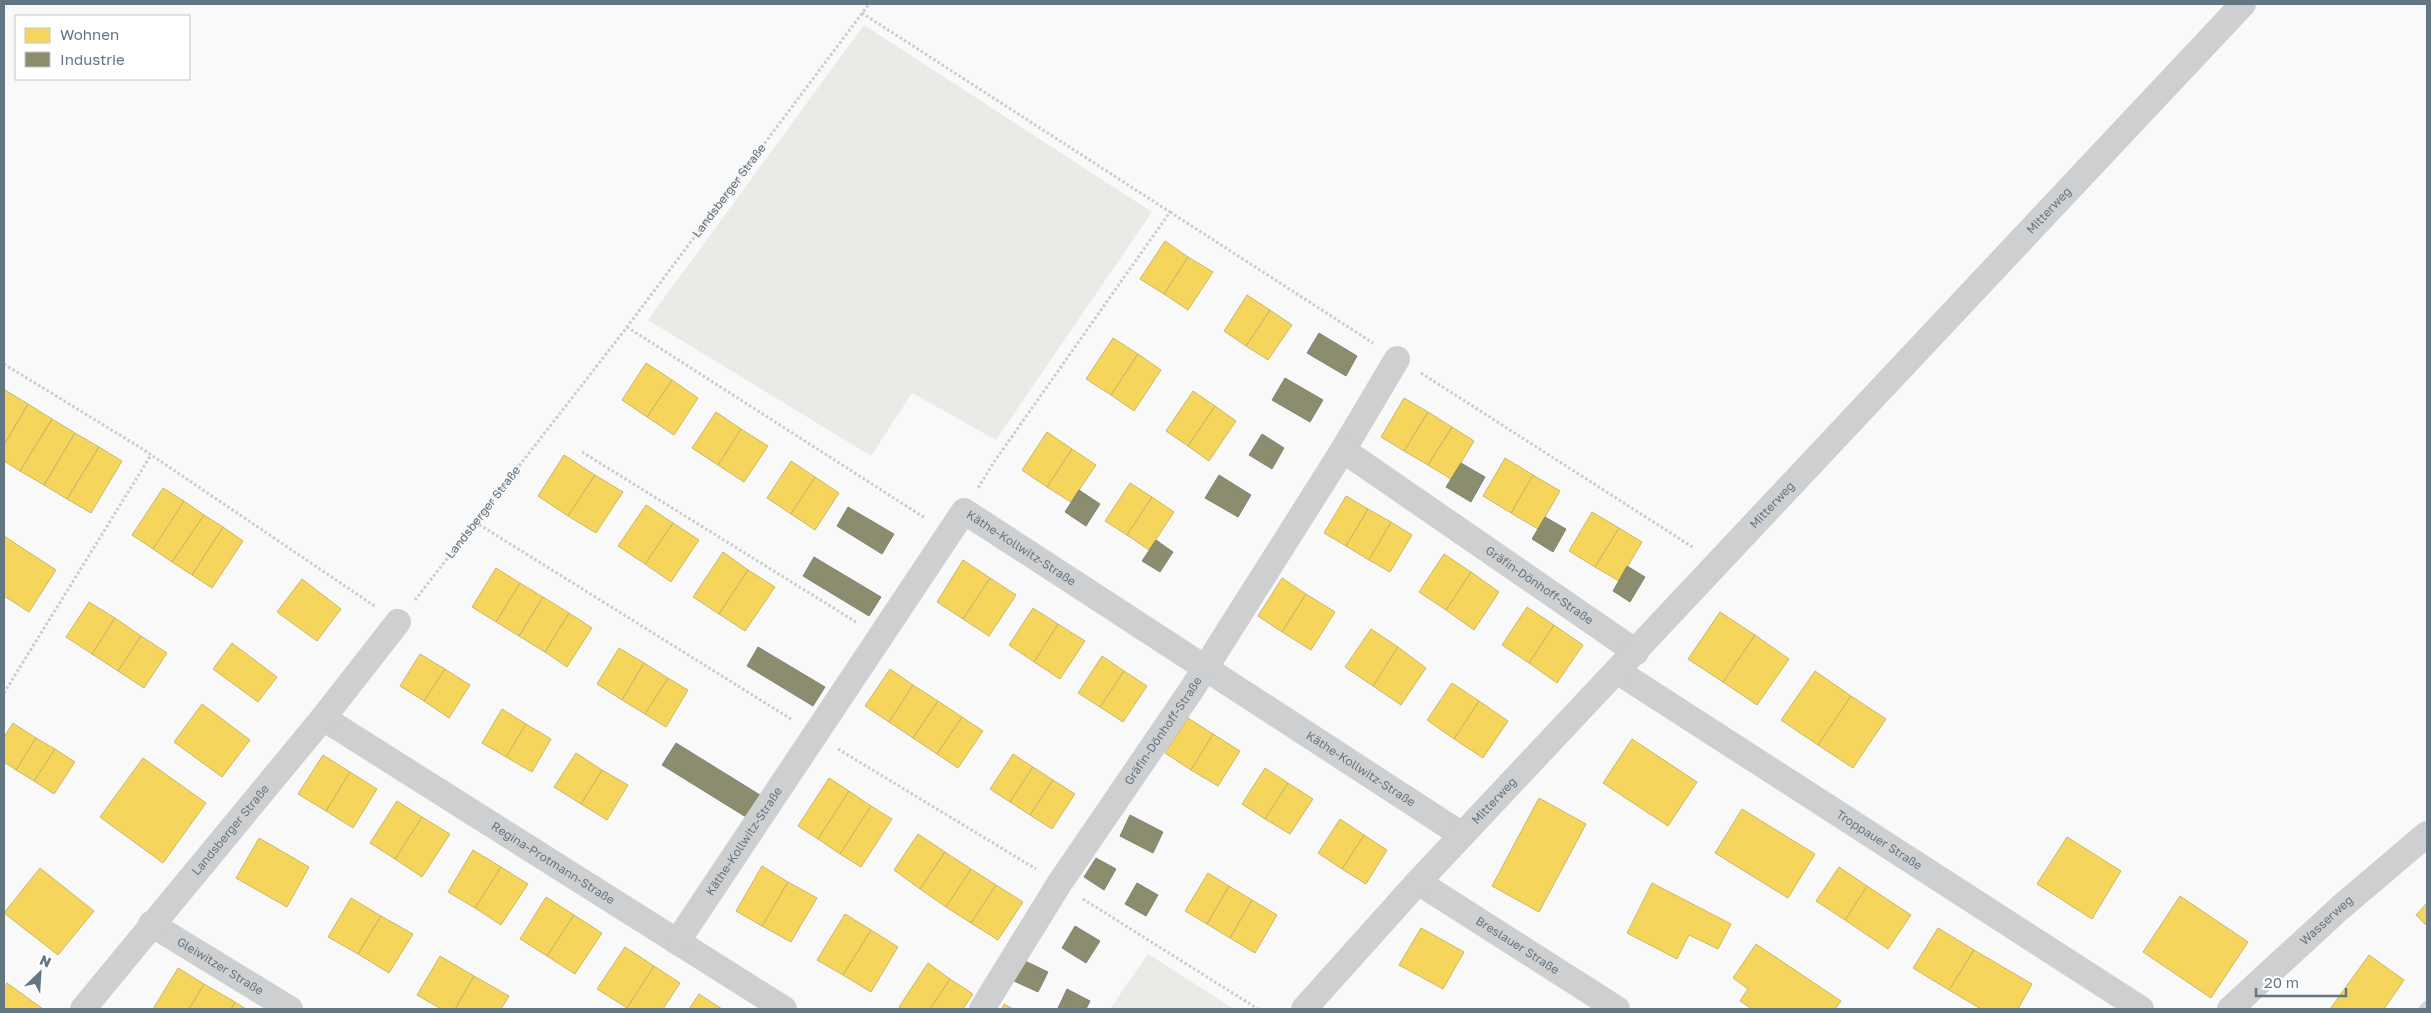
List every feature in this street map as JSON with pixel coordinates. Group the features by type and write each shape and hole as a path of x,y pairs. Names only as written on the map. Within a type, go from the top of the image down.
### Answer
{"street":[{"name":"Mitterweg","path":"1304,1009 1418,882 2243,4"},
{"name":"Gräfin-Dönhoff-Straße","path":"982,1009 1059,884 1205,668 1343,450 1398,359"},
{"name":"Gräfin-Dönhoff-Straße","path":"1343,450 1636,652"},
{"name":"Käthe-Kollwitz-Straße","path":"677,942 964,512 1462,835"},
{"name":"Landsberger Straße","path":"83,1009 151,924 323,718 398,622"},
{"name":"Troppauer Straße","path":"1617,671 2141,1009"},
{"name":"Regina-Protmann-Straße","path":"323,718 784,1009"},
{"name":"Wasserweg","path":"2230,1009 2341,907 2427,834"},
{"name":"Breslauer Straße","path":"1418,882 1617,1009"},
{"name":"Gleiwitzer Straße","path":"151,924 290,1009"}],"path":[{"name":"Landsberger Straße","path":"398,622 627,327 869,4"},
{"path":"862,13 1398,359 1692,546 1713,567"},
{"path":"994,462 1170,212"},
{"path":"627,327 949,534"},
{"path":"4,364 151,454 398,622"},
{"path":"582,452 880,637"},
{"path":"4,693 151,454"},
{"path":"475,522 1258,1009"}],"shaded area":[{"path":"864,25 1152,212 996,440 912,393 871,456 648,320"},
{"path":"1148,954 1234,1009 1110,1009"}],"building: Wohnen":[{"path":"1165,241 1188,257 1164,294 1140,279"},
{"path":"1188,257 1213,272 1188,310 1164,294"},
{"path":"1247,295 1270,310 1246,346 1224,331"},
{"path":"1270,310 1292,325 1268,360 1246,346"},
{"path":"1113,338 1138,354 1111,395 1086,379"},
{"path":"1138,354 1161,370 1134,411 1111,395"},
{"path":"646,363 672,380 647,417 622,400"},
{"path":"672,380 698,398 674,435 647,417"},
{"path":"5,390 28,404 4,445 4,392"},
{"path":"1193,391 1215,406 1188,446 1166,431"},
{"path":"1404,398 1428,412 1404,451 1381,437"},
{"path":"28,404 52,419 20,471 4,461 4,445"},
{"path":"1215,406 1236,421 1209,461 1188,446"},
{"path":"716,412 741,429 718,465 692,448"},
{"path":"1428,412 1452,427 1428,465 1404,451"},
{"path":"52,419 75,433 44,485 20,471"},
{"path":"1452,427 1474,441 1451,479 1428,465"},
{"path":"741,429 768,446 744,482 718,465"},
{"path":"1047,432 1072,449 1047,487 1022,470"},
{"path":"75,433 99,447 67,499 44,485"},
{"path":"99,447 122,461 91,513 67,499"},
{"path":"1072,449 1096,465 1071,502 1047,487"},
{"path":"564,455 595,475 568,516 538,496"},
{"path":"1505,458 1533,475 1511,513 1483,496"},
{"path":"791,461 815,477 791,514 767,498"},
{"path":"595,475 623,492 596,533 568,516"},
{"path":"1533,475 1560,491 1538,529 1511,513"},
{"path":"815,477 839,493 815,530 791,514"},
{"path":"1130,483 1152,497 1127,535 1105,521"},
{"path":"163,488 184,501 153,549 132,535"},
{"path":"1346,496 1368,509 1346,546 1324,533"},
{"path":"1152,497 1174,512 1149,550 1127,535"},
{"path":"184,501 204,515 172,562 153,549"},
{"path":"646,505 673,523 645,564 618,546"},
{"path":"1368,509 1391,522 1369,560 1346,546"},
{"path":"1592,512 1619,528 1595,567 1569,551"},
{"path":"204,515 223,527 192,575 172,562"},
{"path":"1391,522 1412,535 1390,572 1369,560"},
{"path":"673,523 699,540 671,582 645,564"},
{"path":"223,527 243,541 212,588 192,575"},
{"path":"1619,528 1642,542 1619,581 1595,567"},
{"path":"4,536 56,570 29,612 4,596"},
{"path":"723,552 748,570 719,614 693,597"},
{"path":"1444,554 1471,572 1446,610 1419,592"},
{"path":"963,560 990,578 963,619 937,602"},
{"path":"496,568 520,583 496,622 472,607"},
{"path":"748,570 775,587 745,631 719,614"},
{"path":"1471,572 1499,592 1474,630 1446,610"},
{"path":"990,578 1016,595 989,636 963,619"},
{"path":"1282,578 1306,594 1282,632 1258,616"},
{"path":"302,579 341,609 317,641 277,612"},
{"path":"520,583 543,597 519,636 496,622"},
{"path":"1306,594 1335,612 1311,650 1282,632"},
{"path":"543,597 569,613 545,652 519,636"},
{"path":"89,602 115,618 92,654 66,637"},
{"path":"1527,607 1554,625 1529,663 1502,645"},
{"path":"1033,608 1058,624 1034,662 1009,645"},
{"path":"1720,612 1755,635 1723,682 1688,659"},
{"path":"569,613 592,628 567,667 545,652"},
{"path":"115,618 141,636 118,671 92,654"},
{"path":"1058,624 1085,641 1060,679 1034,662"},
{"path":"1554,625 1583,645 1557,683 1529,663"},
{"path":"1371,629 1398,647 1373,686 1345,667"},
{"path":"1755,635 1789,659 1757,705 1723,682"},
{"path":"141,636 167,653 144,688 118,671"},
{"path":"232,643 277,677 258,702 213,669"},
{"path":"1398,647 1426,668 1401,705 1373,686"},
{"path":"619,648 644,663 622,700 597,684"},
{"path":"420,654 445,669 424,701 400,686"},
{"path":"1102,656 1124,671 1100,707 1078,693"},
{"path":"644,663 668,678 645,714 622,700"},
{"path":"445,669 470,685 449,718 424,701"},
{"path":"890,669 913,685 889,722 865,706"},
{"path":"1124,671 1147,686 1123,722 1100,707"},
{"path":"1815,671 1851,696 1818,745 1781,720"},
{"path":"668,678 688,690 666,727 645,714"},
{"path":"1452,683 1479,701 1454,739 1427,720"},
{"path":"913,685 938,701 913,738 889,722"},
{"path":"1851,696 1886,719 1853,768 1818,745"},
{"path":"938,701 962,717 937,754 913,738"},
{"path":"1479,701 1508,721 1483,758 1454,739"},
{"path":"202,704 250,740 222,777 174,742"},
{"path":"502,709 526,724 506,757 482,743"},
{"path":"962,717 983,731 958,768 937,754"},
{"path":"1188,718 1213,734 1191,770 1165,753"},
{"path":"13,723 36,738 16,770 4,762 4,737"},
{"path":"526,724 551,739 532,772 506,757"},
{"path":"1213,734 1240,751 1218,786 1191,770"},
{"path":"36,738 55,749 34,781 16,770"},
{"path":"1632,739 1697,782 1668,826 1603,783"},
{"path":"55,749 75,762 54,794 34,781"},
{"path":"576,753 602,770 581,804 554,787"},
{"path":"1013,754 1033,767 1010,802 990,789"},
{"path":"323,755 350,772 326,811 298,794"},
{"path":"143,758 206,803 163,863 100,817"},
{"path":"1033,767 1053,780 1030,815 1010,802"},
{"path":"1265,768 1288,783 1265,819 1242,804"},
{"path":"602,770 628,785 607,820 581,804"},
{"path":"350,772 377,789 353,828 326,811"},
{"path":"829,778 849,791 818,839 798,826"},
{"path":"1053,780 1075,794 1052,829 1030,815"},
{"path":"1288,783 1313,799 1290,834 1265,819"},
{"path":"849,791 871,806 840,854 818,839"},
{"path":"1539,798 1586,824 1539,912 1492,886"},
{"path":"397,801 422,817 395,859 370,843"},
{"path":"871,806 892,819 861,867 840,854"},
{"path":"1742,809 1815,854 1788,898 1715,853"},
{"path":"422,817 450,834 422,877 395,859"},
{"path":"1340,819 1364,835 1342,869 1318,853"},
{"path":"918,834 945,852 920,889 894,870"},
{"path":"1364,835 1387,850 1366,884 1342,869"},
{"path":"2067,837 2121,871 2092,919 2037,884"},
{"path":"259,838 309,867 287,907 236,878"},
{"path":"473,850 501,867 475,908 448,892"},
{"path":"945,852 971,869 946,907 920,889"},
{"path":"762,866 788,882 762,926 736,911"},
{"path":"501,867 528,884 501,925 475,908"},
{"path":"1839,867 1867,886 1845,920 1816,901"},
{"path":"40,868 94,911 58,955 4,913"},
{"path":"971,869 996,885 971,923 946,907"},
{"path":"1208,873 1229,886 1207,924 1185,911"},
{"path":"788,882 817,898 791,942 762,926"},
{"path":"1652,883 1731,924 1718,949 1689,935 1677,959 1627,933"},
{"path":"996,885 1023,902 998,940 971,923"},
{"path":"1229,886 1252,900 1230,938 1207,924"},
{"path":"1867,886 1911,915 1888,949 1845,920"},
{"path":"2180,896 2248,942 2211,998 2143,952"},
{"path":"546,897 574,915 547,956 520,939"},
{"path":"351,898 381,916 358,954 328,937"},
{"path":"1252,900 1277,915 1255,953 1230,938"},
{"path":"2427,903 2427,926 2416,915"},
{"path":"845,914 871,930 843,975 817,960"},
{"path":"574,915 602,933 575,974 547,956"},
{"path":"381,916 413,934 389,973 358,954"},
{"path":"1421,928 1464,952 1443,989 1399,965"},
{"path":"1938,928 1974,950 1949,990 1913,968"},
{"path":"871,930 898,947 871,992 843,975"},
{"path":"1756,944 1841,1001 1835,1009 1752,1009 1740,1001 1748,989 1733,978"},
{"path":"625,947 654,966 627,1008 597,989"},
{"path":"1974,950 2032,984 2018,1009 1981,1009 1949,990"},
{"path":"2369,955 2404,980 2384,1009 2330,1009"},
{"path":"440,956 474,976 455,1009 441,1009 417,995"},
{"path":"928,963 950,979 930,1009 903,1009 899,1007"},
{"path":"654,966 680,983 663,1009 627,1008"},
{"path":"178,968 204,984 189,1009 153,1009"},
{"path":"474,976 509,996 501,1009 455,1009"},
{"path":"950,979 973,994 963,1009 930,1009"},
{"path":"7,983 43,1009 4,1009 4,987"},
{"path":"204,984 235,1002 231,1009 189,1009"},
{"path":"699,994 722,1009 689,1009"},
{"path":"235,1002 246,1009 231,1009"},
{"path":"1004,1004 1013,1009 1002,1009"}],"building: Industrie":[{"path":"1319,333 1357,356 1346,376 1307,353"},
{"path":"1285,378 1323,400 1310,422 1272,400"},
{"path":"1262,434 1284,448 1272,469 1249,455"},
{"path":"1461,463 1485,477 1471,502 1446,487"},
{"path":"1219,475 1251,495 1238,517 1205,498"},
{"path":"1079,490 1100,504 1086,526 1065,512"},
{"path":"848,507 894,534 882,554 837,526"},
{"path":"1545,517 1566,529 1553,552 1532,539"},
{"path":"1156,540 1173,552 1160,572 1142,561"},
{"path":"814,557 881,597 869,616 803,576"},
{"path":"1627,566 1645,577 1630,602 1613,591"},
{"path":"758,647 825,687 813,706 747,666"},
{"path":"676,743 760,795 746,817 662,765"},
{"path":"1130,815 1163,832 1153,853 1120,836"},
{"path":"1096,858 1116,869 1104,890 1084,877"},
{"path":"1137,883 1158,895 1146,916 1125,904"},
{"path":"1075,926 1100,941 1086,963 1062,948"},
{"path":"1023,960 1048,972 1038,992 1014,981"},
{"path":"1067,989 1090,1001 1086,1009 1058,1008"}],"waterway":[{"path":"2423,1009 2427,1005"}]}
